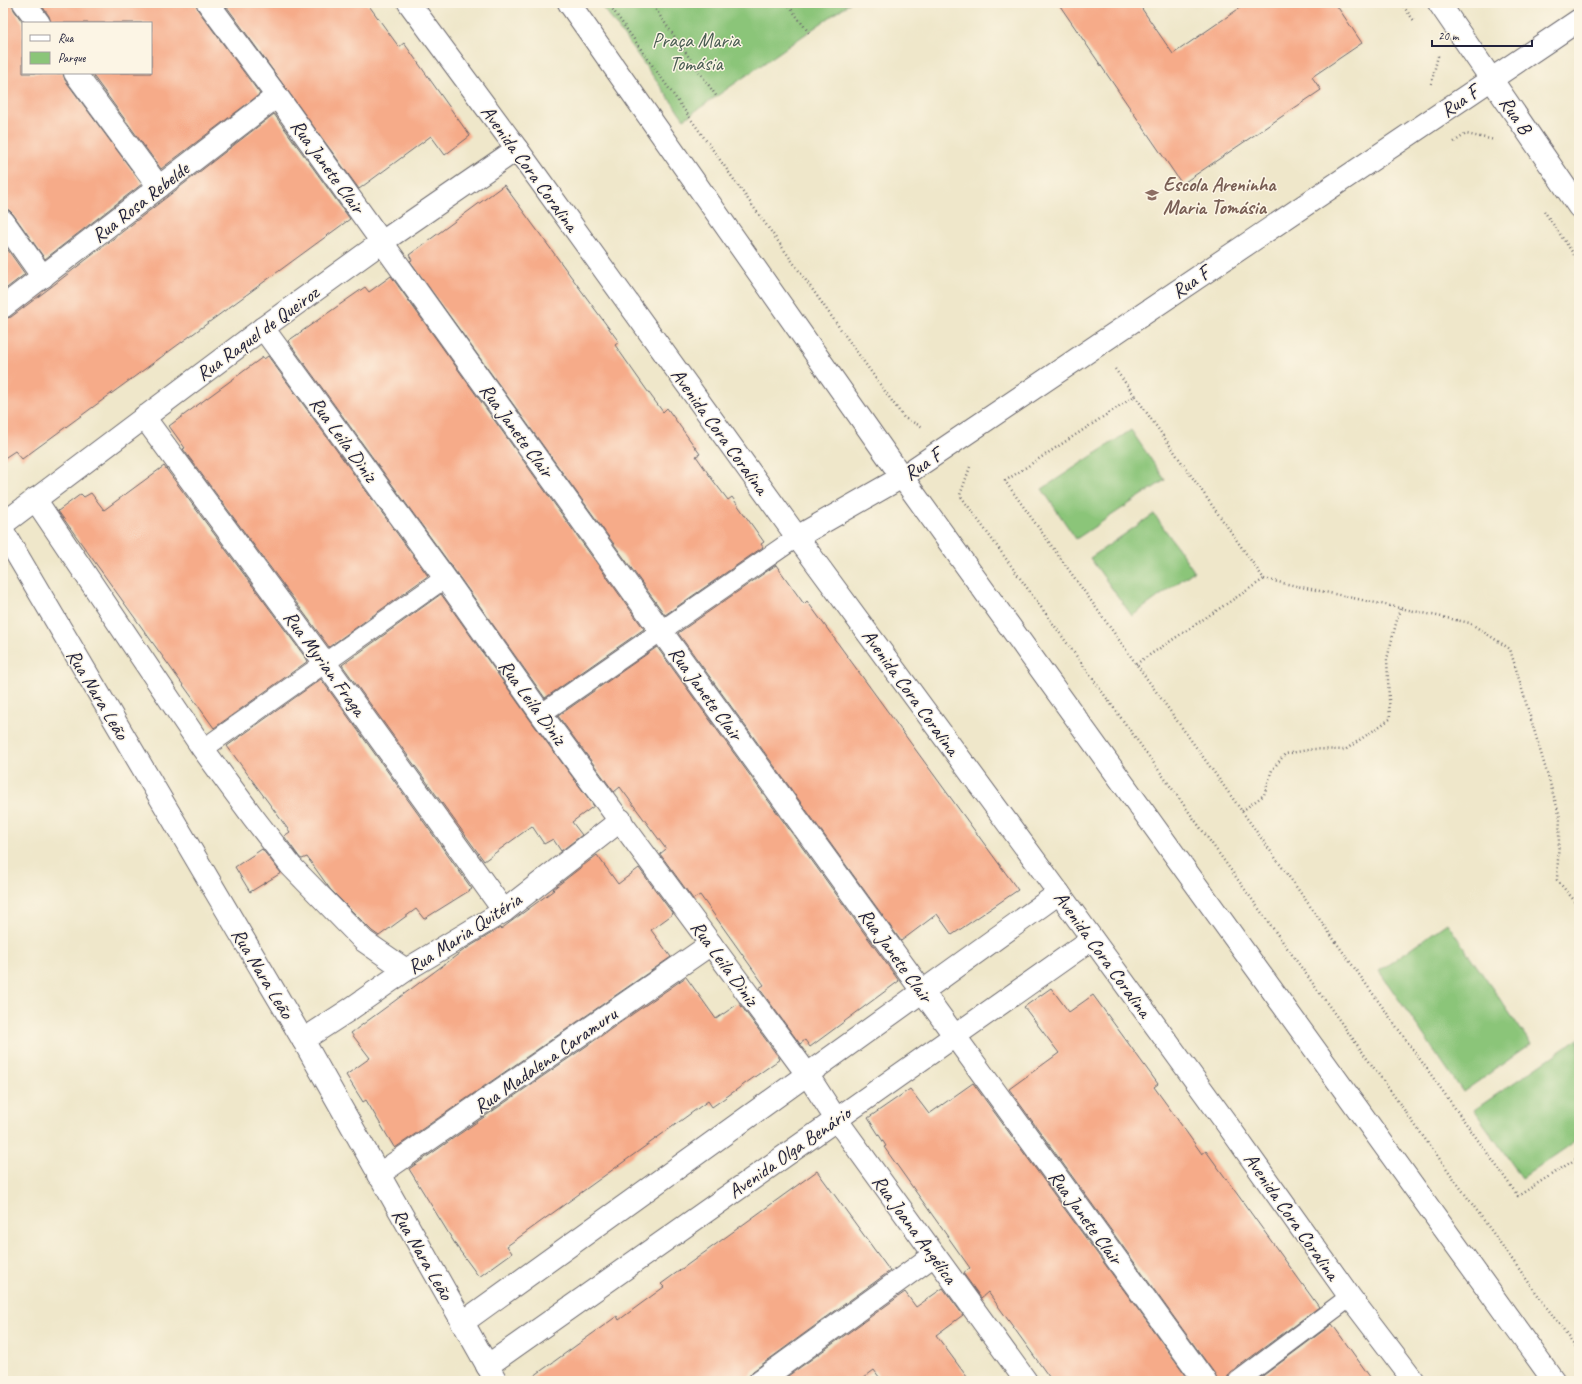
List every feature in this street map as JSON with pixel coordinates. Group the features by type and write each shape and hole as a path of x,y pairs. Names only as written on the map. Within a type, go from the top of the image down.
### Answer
{"street":[{"path":"24,3 37,22"},
{"name":"Rua Janete Clair","path":"208,3 277,96 661,631 1205,1381"},
{"name":"Avenida Cora Coralina","path":"409,3 1092,938 1350,1297 1414,1381"},
{"path":"569,3 902,477 1554,1381"},
{"name":"Rua B","path":"1439,3 1579,207"},
{"name":"Rua F","path":"797,536 902,477 1491,79 1576,27"},
{"path":"76,74 159,187"},
{"name":"Rua Rosa Rebelde","path":"3,307 277,96"},
{"name":"Rua Raquel de Queiroz","path":"3,524 263,328 382,242 516,149"},
{"path":"3,221 43,277"},
{"name":"Rua Leila Diniz","path":"263,328 541,714 807,1074"},
{"name":"Rua Myrian Fraga","path":"144,417 325,663 504,911"},
{"path":"35,499 203,749 291,866 364,941 406,970"},
{"name":"Rua Nara Leão","path":"3,531 303,1040 378,1175 492,1374"},
{"name":"Rua Maria Quitéria","path":"303,1040 406,970 504,911 620,820"},
{"path":"462,1323 1059,893"},
{"name":"Avenida Olga Benário","path":"492,1374 836,1119 1092,938"},
{"name":"Rua Madalena Caramuru","path":"378,1175 711,944"},
{"name":"Rua Joana Angélica","path":"807,1074 836,1119 1022,1379"},
{"path":"760,1381 934,1255"}],"lane":[{"path":"541,714 797,536"},
{"path":"203,749 444,578"},
{"path":"1238,1381 1350,1297"}],"path":[{"path":"608,3 904,418 925,428"},
{"path":"651,3 717,97"},
{"path":"787,3 809,33"},
{"path":"1402,3 1418,27"},
{"path":"1431,87 1438,56 1434,50"},
{"path":"1453,143 1466,134 1494,138 1499,145"},
{"path":"1543,210 1579,262"},
{"path":"1113,367 1264,579 1470,623 1510,649 1560,817 1557,880 1579,906"},
{"path":"1135,396 1005,481 1518,1196 1579,1158"},
{"path":"970,466 960,495 1579,1352"},
{"path":"1136,664 1264,579"},
{"path":"1242,811 1264,795 1272,770 1285,754 1314,749 1345,750 1390,718 1387,659 1400,608"}],"green space":[{"name":"Praça Maria Tomásia","path":"600,3 850,3 684,119"},
{"path":"1131,430 1165,480 1076,539 1042,489"},
{"path":"1154,514 1194,571 1132,616 1090,558"},
{"path":"1447,923 1531,1044 1463,1092 1379,971"},
{"path":"1579,1038 1579,1139 1522,1178 1474,1110"}],"building":[{"path":"3,3 12,3 14,10 22,22 22,74 63,74 65,80 142,184 45,259 13,214 9,210 3,209"},
{"path":"40,3 196,3 198,10 260,94 161,169 92,74 152,74 152,22 51,22 49,16"},
{"path":"224,3 367,3 399,47 404,43 470,136 445,155 431,136 359,189"},
{"path":"1058,3 1138,3 1173,54 1247,3 1335,3 1362,43 1312,77 1321,90 1182,184"},
{"path":"274,114 350,219 22,459 15,451 3,459 3,319 11,317 51,287"},
{"path":"504,185 619,342 615,345 646,389 663,412 667,408 700,454 696,456 712,479 728,500 732,497 764,542 761,544 763,547 665,615 410,261 412,260 409,255"},
{"path":"3,243 25,274 3,291"},
{"path":"391,276 644,629 545,698 288,341 365,287 369,292"},
{"path":"268,356 428,576 329,647 183,449 185,448 169,426 263,357 264,359"},
{"path":"164,466 308,661 214,728 58,511 81,494 84,497 91,493 104,510"},
{"path":"776,565 804,604 807,601 1018,890 952,935 937,914 901,941 678,633"},
{"path":"441,594 531,721 594,806 572,822 582,835 561,851 553,839 544,844 532,826 484,861 342,665"},
{"path":"657,647 899,981 810,1047 805,1040 800,1044 759,988 764,985 700,895 693,899 660,854 666,849 620,787 614,792 558,716"},
{"path":"321,679 472,889 424,919 416,909 379,936 372,931 330,889 307,857 302,859 300,858 284,836 290,832 227,746"},
{"path":"262,849 281,873 250,892 235,867"},
{"path":"597,855 618,884 639,868 673,914 651,930 671,957 395,1148 366,1100 363,1102 346,1075 370,1058 351,1033 464,950 500,928 501,929 554,890 553,889"},
{"path":"686,977 716,1019 739,1003 780,1059 712,1107 708,1101 507,1246 512,1253 479,1277 457,1247 409,1169"},
{"path":"1051,988 1069,1012 1093,995 1158,1084 1154,1087 1202,1154 1206,1151 1319,1307 1231,1372 1227,1381 1217,1381 1215,1374 1009,1089 1059,1053 1024,1007"},
{"path":"973,1083 1190,1381 1052,1381 988,1292 981,1298 963,1273 970,1268 884,1147 886,1146 868,1118 910,1089 929,1114"},
{"path":"817,1171 890,1271 753,1371 749,1376 748,1381 527,1381 617,1316 619,1320 664,1287 661,1284"},
{"path":"943,1288 963,1315 936,1335 970,1381 882,1381 874,1370 859,1381 781,1381 905,1292 916,1307"},
{"path":"1332,1324 1373,1381 1256,1381"}],"place":[{"name":"Escola Areninha Maria Tomásia","path":"1152,195"}]}
